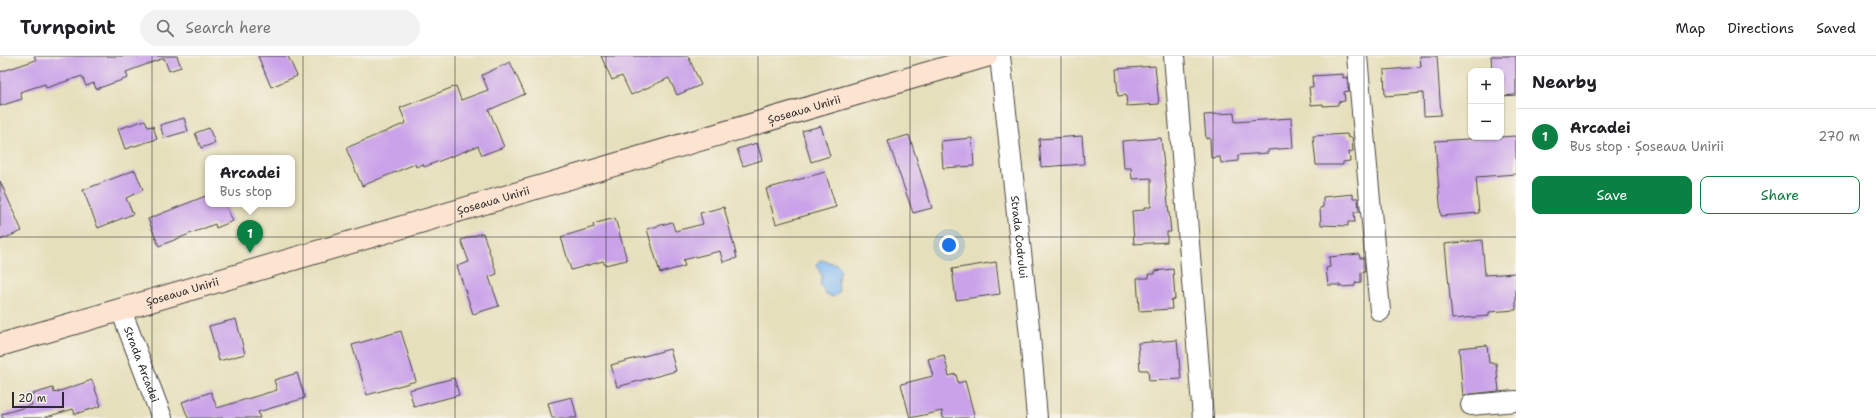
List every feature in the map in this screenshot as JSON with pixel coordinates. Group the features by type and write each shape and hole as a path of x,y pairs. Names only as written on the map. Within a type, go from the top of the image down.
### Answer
{"main road":[{"name":"Șoseaua Unirii","path":"0,346 986,56"}],"street":[{"name":"Strada Codrului","path":"1000,56 1029,320 1037,418"},
{"path":"1174,56 1203,418"},
{"path":"1357,56 1380,311"},
{"name":"Strada Arcadei","path":"121,310 162,418"},
{"path":"1471,405 1516,401"}],"water":[{"path":"820,260 837,264 841,271 838,279 839,292 834,297 826,295 820,285 822,276 816,264"}],"building":[{"path":"34,56 177,56 181,67 169,71 164,58 126,72 128,78 96,89 94,83 86,86 82,76 46,88 45,84 20,92 22,99 0,106 0,72 36,60"},
{"path":"258,56 288,56 297,76 271,87"},
{"path":"601,56 688,56 701,85 677,95 669,78 631,95 622,76 612,80"},
{"path":"1420,56 1437,56 1441,115 1424,116 1423,93 1385,96 1384,70 1421,67"},
{"path":"1491,56 1516,56 1516,95 1504,96 1504,68 1492,68"},
{"path":"510,62 525,94 489,110 504,147 482,155 478,146 424,167 423,164 416,167 415,164 362,186 346,148 406,123 400,108 456,86 461,100 488,90 482,75"},
{"path":"1155,66 1159,104 1127,106 1126,95 1118,96 1116,69"},
{"path":"1343,74 1343,78 1347,77 1349,91 1344,92 1345,101 1338,102 1338,105 1311,105 1309,87 1313,87 1312,76"},
{"path":"1234,113 1235,122 1291,118 1293,148 1268,150 1268,153 1238,155 1238,161 1221,163 1220,157 1211,158 1210,138 1206,139 1204,115"},
{"path":"184,118 188,131 164,138 160,125"},
{"path":"145,120 148,127 153,126 157,139 125,149 118,129"},
{"path":"821,126 830,156 811,162 802,131"},
{"path":"209,128 215,143 201,148 195,133"},
{"path":"1347,134 1348,138 1352,137 1353,151 1349,152 1350,161 1343,162 1343,165 1316,165 1313,136"},
{"path":"909,135 932,208 913,213 888,141"},
{"path":"1082,136 1084,164 1041,167 1039,139"},
{"path":"1516,136 1516,174 1476,177 1479,213 1441,216 1435,141 1468,139 1504,140 1504,137"},
{"path":"972,138 974,166 943,168 941,141"},
{"path":"1161,138 1171,232 1167,232 1167,242 1134,244 1132,211 1144,210 1144,207 1151,207 1151,178 1132,179 1131,168 1124,168 1122,141"},
{"path":"757,143 762,160 743,166 737,149"},
{"path":"135,170 143,190 126,198 133,214 98,228 83,190"},
{"path":"825,172 836,207 776,224 766,189"},
{"path":"0,181 22,231 0,240"},
{"path":"1353,194 1353,198 1358,198 1359,212 1354,212 1355,222 1348,222 1348,226 1321,225 1320,208 1323,207 1323,197"},
{"path":"205,196 205,207 226,207 233,221 216,228 215,224 159,246 148,219"},
{"path":"724,207 737,258 723,262 720,251 683,260 685,266 660,273 647,229 672,222 675,231 703,224 700,213"},
{"path":"615,218 627,260 605,265 603,261 571,270 561,237 594,227 593,224"},
{"path":"483,233 497,274 489,277 499,306 473,314 457,266 469,262 461,240"},
{"path":"1482,240 1485,275 1516,273 1516,310 1489,312 1489,316 1452,319 1445,244"},
{"path":"1359,254 1360,258 1364,258 1365,272 1361,272 1361,282 1355,283 1355,286 1340,287 1340,285 1328,285 1326,268 1330,267 1329,257"},
{"path":"996,262 1000,294 956,300 952,269"},
{"path":"1173,269 1175,299 1171,300 1172,309 1139,311 1137,278 1149,278 1148,274 1155,274 1155,271"},
{"path":"236,319 245,354 219,361 209,326"},
{"path":"401,331 416,381 367,395 352,345"},
{"path":"1177,340 1181,379 1149,381 1148,370 1140,370 1138,343"},
{"path":"1487,345 1489,363 1496,363 1499,391 1470,394 1463,397 1459,348"},
{"path":"670,349 676,371 617,387 611,365"},
{"path":"944,355 949,376 956,374 958,383 965,381 975,418 943,418 942,411 910,418 901,384 933,376 928,359"},
{"path":"297,373 305,398 258,412 260,418 188,418 182,402 211,392 217,408 277,390 274,380"},
{"path":"454,378 459,395 414,407 409,390"},
{"path":"92,380 101,406 75,414 73,409 43,418 2,418 2,414 32,405 29,395 53,388 54,393"},
{"path":"572,397 577,418 552,418 548,403"}],"place":[{"name":"Arcadei","path":"250,253"}]}
